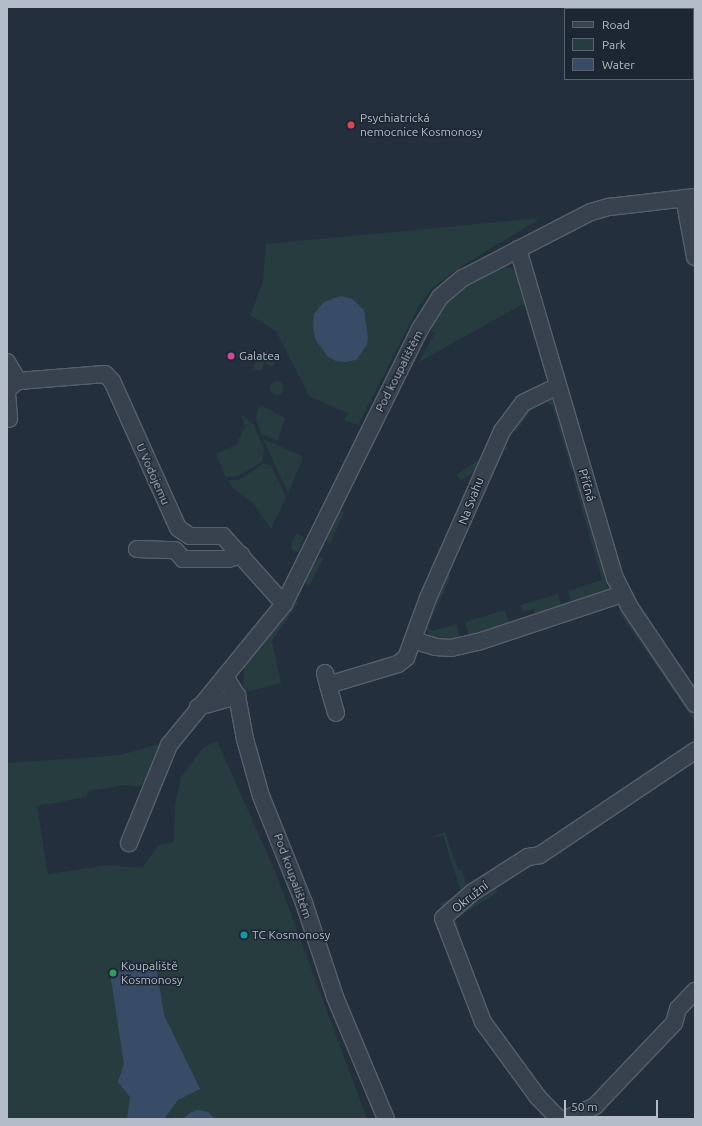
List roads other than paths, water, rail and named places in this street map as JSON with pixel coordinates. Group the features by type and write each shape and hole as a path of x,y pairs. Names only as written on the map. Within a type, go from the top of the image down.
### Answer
{"street":[{"name":"Pod koupalištěm","path":"129,843 169,745 198,707 284,604 416,336 440,296 463,278 518,249 590,212 609,207 689,197 695,257"},
{"name":"Příčná","path":"518,249 607,557 622,594 695,704"},
{"path":"7,362 18,381 8,389 9,419"},
{"name":"U Vodojemu","path":"18,381 105,374 112,381 178,528 190,536 223,536 284,604"},
{"name":"Na Svahu","path":"336,713 326,679 398,664 406,658 428,598 471,504 475,488 502,431 523,403 558,386"},
{"path":"137,549 176,550 183,559 228,559 241,555"},
{"path":"413,640 443,647 478,642 622,594"},
{"name":"Pod koupalištěm","path":"224,676 237,696 245,739 261,796 304,903 334,997 386,1119"},
{"path":"198,707 237,696"},
{"name":"Okružní","path":"559,1119 537,1096 484,1022 443,918 473,892 528,857 540,855 695,751"},
{"path":"565,1119 595,1106 674,1023 678,1009 695,991"}],"water":[{"path":"341,296 352,299 364,310 368,337 367,345 356,360 345,362 335,361 327,356 315,339 313,326 314,314 324,302"},
{"path":"156,965 164,1015 200,1089 178,1100 164,1119 127,1119 130,1097 118,1082 124,1064 110,973"},
{"path":"197,1110 208,1112 215,1119 183,1119 190,1113"}],"place":[{"name":"Psychiatrická nemocnice Kosmonosy","path":"351,125"},
{"name":"Galatea","path":"231,356"},
{"name":"TC Kosmonosy","path":"244,935"},
{"name":"Koupaliště Kosmonosy","path":"113,973"}]}
